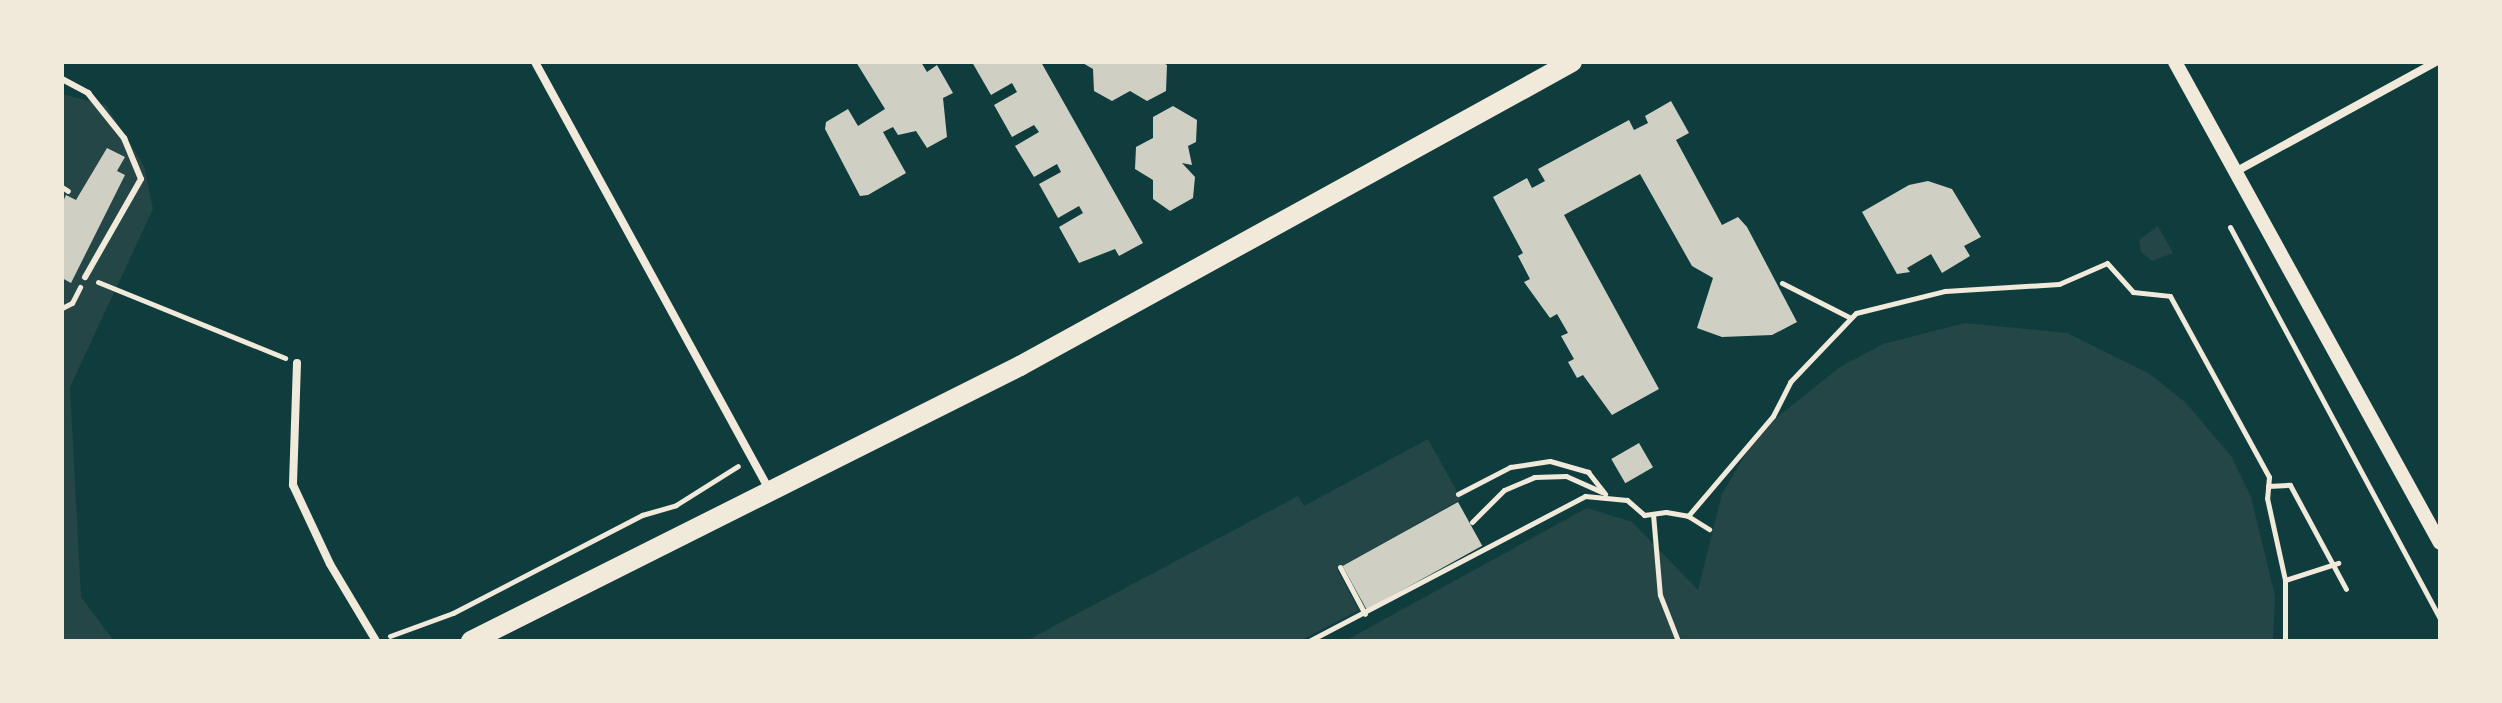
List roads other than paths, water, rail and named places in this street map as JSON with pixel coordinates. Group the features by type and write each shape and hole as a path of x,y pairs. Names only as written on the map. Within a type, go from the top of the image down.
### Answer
{"main road":[{"path":"471,641 1020,366 1549,68 1572,62"}],"street":[{"path":"535,62 771,491"},
{"path":"2175,62 2440,543"},
{"path":"2235,172 2436,62"},
{"path":"297,363 293,485 330,564 378,641"}],"lane":[{"path":"62,79 88,93 124,138 141,179 85,277"}]}
